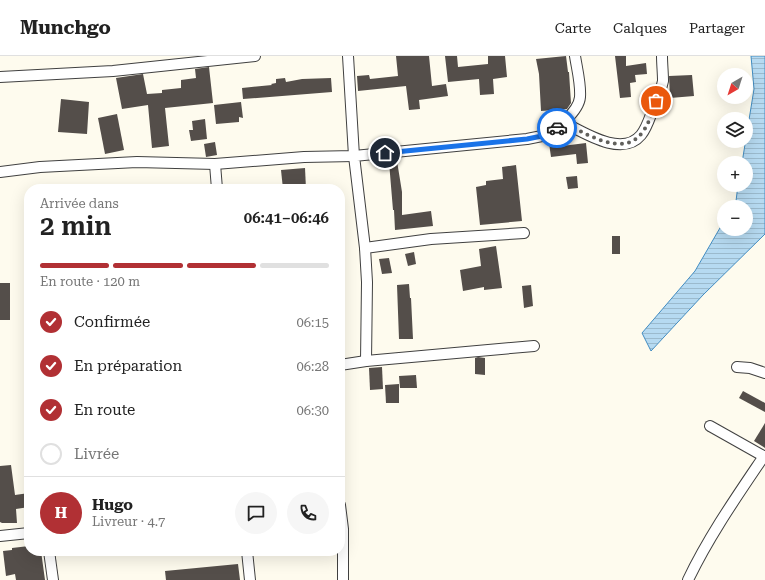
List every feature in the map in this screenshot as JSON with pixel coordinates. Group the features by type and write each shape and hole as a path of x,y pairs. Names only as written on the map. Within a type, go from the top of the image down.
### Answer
{"street":[{"path":"0,77 113,71 256,56"},
{"path":"348,56 354,156 365,248 367,282 366,361"},
{"path":"0,172 40,167 137,162 215,164 304,157 354,156 527,139 542,136 554,130 572,114 579,105 580,97 575,56"},
{"path":"563,122 602,141 613,144 624,144 633,141 641,135 647,124 660,90 663,80 662,56"},
{"path":"215,164 217,184"},
{"path":"365,248 431,239 524,233"},
{"path":"345,364 534,346"},
{"path":"737,367 750,368 765,373"},
{"path":"688,580 699,556 719,522 764,456 710,426"},
{"path":"0,536 24,534"},
{"path":"50,556 53,580"},
{"path":"248,556 250,580"},
{"path":"343,556 343,580"}],"water":[{"path":"751,56 765,56 765,234 703,295 651,351 642,333 695,271 717,233 717,236 753,236 753,200 736,200 737,192 753,192 753,156 743,156 744,148 753,148 753,112 750,112 752,104 753,104 754,89"}],"building":[{"path":"396,56 429,56 432,86 446,84 448,96 419,100 420,109 409,110 406,86 358,91 357,76 369,75 370,79 398,76"},
{"path":"445,56 457,56 458,67 488,64 488,56 505,56 507,77 493,79 494,94 480,95 479,79 448,82"},
{"path":"566,56 569,72 571,103 567,109 541,111 539,74 536,59"},
{"path":"615,56 626,56 626,66 646,63 647,74 635,75 636,82 630,83 631,97 620,98"},
{"path":"209,67 213,103 165,108 169,146 152,148 148,105 122,109 116,78 143,74 147,94 162,93 162,90 181,88 181,80 196,78 195,69"},
{"path":"692,75 694,96 670,98 669,76"},
{"path":"285,78 286,82 302,79 331,78 332,92 243,99 242,88 272,85 271,84 276,83 276,79"},
{"path":"61,99 89,102 87,134 58,132"},
{"path":"241,102 243,118 239,117 239,122 216,124 214,105"},
{"path":"117,114 124,150 105,154 98,118"},
{"path":"205,119 207,139 191,141 189,130 193,130 192,121"},
{"path":"215,142 217,155 206,157 204,144"},
{"path":"562,142 562,146 586,143 588,163 577,164 576,154 551,157 549,143"},
{"path":"397,161 402,192 402,215 431,211 433,226 395,230 389,162"},
{"path":"516,165 522,221 480,225 476,187 486,185 486,181 503,179 502,167"},
{"path":"305,168 306,184 282,184 281,170"},
{"path":"577,176 578,188 568,189 566,177"},
{"path":"612,236 620,236 620,254 612,254"},
{"path":"496,246 502,288 484,290 484,287 463,291 460,270 481,266 479,249"},
{"path":"414,252 416,264 408,266 405,254"},
{"path":"389,258 392,273 382,274 379,259"},
{"path":"0,283 10,283 10,320 0,320"},
{"path":"409,284 413,339 399,339 397,285"},
{"path":"531,285 533,306 524,308 522,286"},
{"path":"475,358 485,358 485,375 475,374"},
{"path":"382,367 383,389 370,390 369,368"},
{"path":"416,375 417,388 400,388 399,376"},
{"path":"399,384 399,403 386,403 385,385"},
{"path":"743,391 765,403 765,412 739,398"},
{"path":"765,423 765,448 754,441"},
{"path":"11,465 15,495 24,494 24,508 16,509 17,523 0,522 0,466"},
{"path":"24,547 24,556 42,556 45,580 16,580 15,574 6,576 3,551 12,550 12,548"},
{"path":"238,564 240,580 166,580 165,571"}],"way so far":[{"path":"557,128 563,122 602,141 613,144 624,144 633,141 641,135 656,101"}],"route":[{"path":"385,153 527,139 542,136 557,128"}]}
